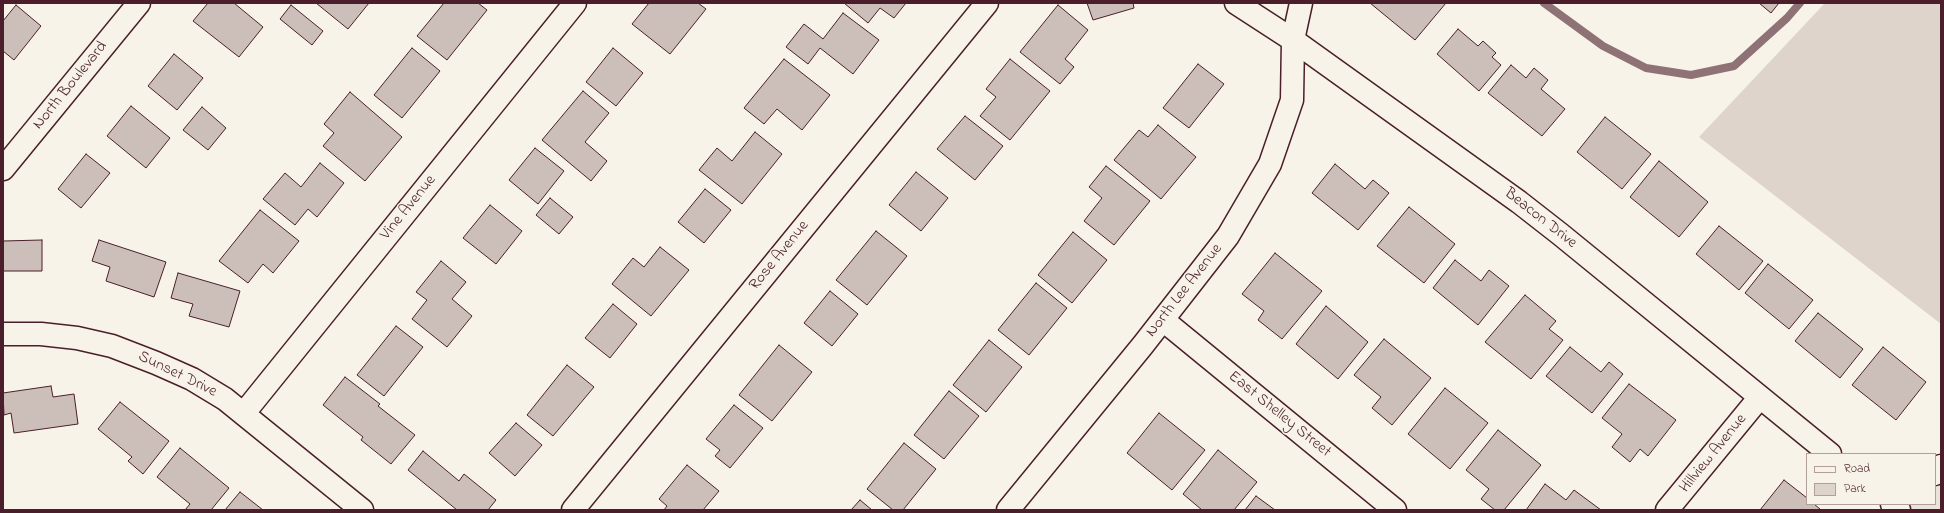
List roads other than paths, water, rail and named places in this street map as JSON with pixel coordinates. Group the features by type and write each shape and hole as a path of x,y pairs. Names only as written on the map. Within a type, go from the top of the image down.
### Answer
{"street":[{"name":"North Boulevard","path":"3,169 139,3"},
{"name":"Vine Avenue","path":"244,413 575,3"},
{"name":"Rose Avenue","path":"574,510 987,3"},
{"name":"Beacon Drive","path":"1236,3 1293,40 1519,202 1829,453"},
{"name":"North Lee Avenue","path":"1008,510 1163,320 1228,236 1270,164 1292,100 1293,40 1302,3"},
{"name":"East Shelley Street","path":"1163,320 1396,510"},
{"name":"Sunset Drive","path":"3,334 41,334 77,338 112,346 156,362 192,379 225,399 244,413 362,510"},
{"name":"Hillview Avenue","path":"1667,510 1760,397"}],"waterway":[{"path":"1544,3 1603,46 1646,68 1691,75 1734,66 1787,18 1800,3"}]}
